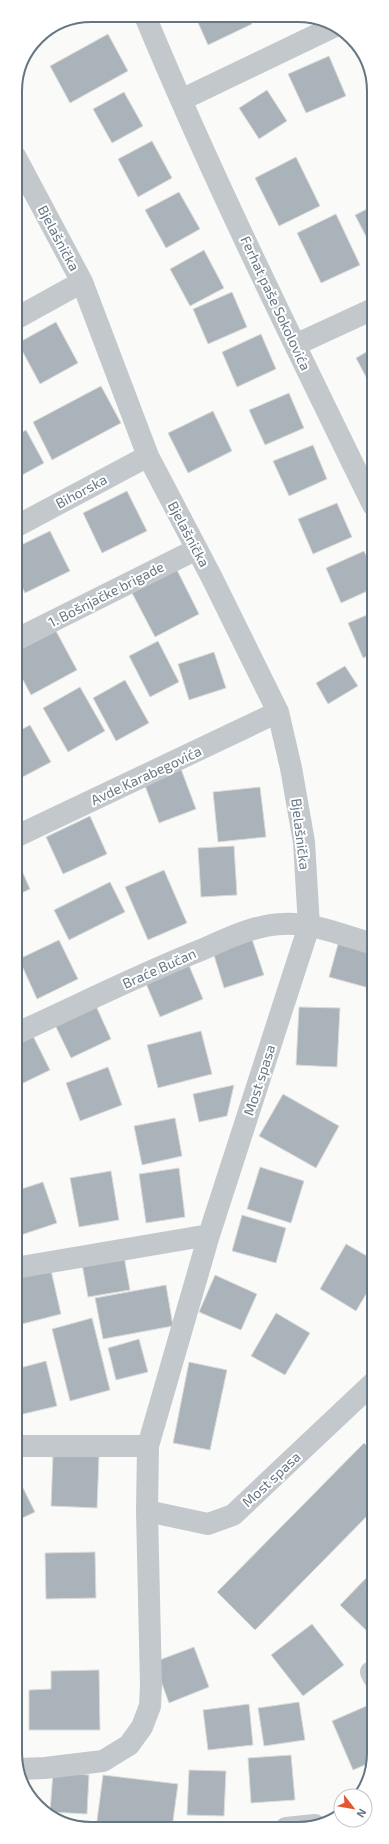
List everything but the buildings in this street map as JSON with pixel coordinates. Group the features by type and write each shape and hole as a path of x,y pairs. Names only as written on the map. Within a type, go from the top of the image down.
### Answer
{"street":[{"name":"Ferhat paše Sokolovića","path":"148,22 180,100 295,345 367,490"},
{"path":"180,100 329,29"},
{"name":"Bjelašnička","path":"22,184 82,282 148,456 197,549 278,712 291,768 304,842 310,926"},
{"path":"22,315 82,282"},
{"path":"295,345 367,312"},
{"name":"Bihorska","path":"22,523 148,456"},
{"name":"1. Bošnjačke brigade","path":"22,636 197,549"},
{"name":"Avde Karabegovića","path":"22,834 278,712"},
{"name":"Braće Bučan","path":"22,1031 175,960 227,939 269,925 284,924 310,926 367,942"},
{"name":"Most spasa","path":"25,1769 45,1768 103,1761 129,1745 142,1728 150,1706 151,1685 147,1511 148,1446 209,1235 310,926"},
{"path":"22,1267 209,1235"},
{"name":"Most spasa","path":"147,1511 208,1524 233,1515 367,1389"},
{"path":"22,1446 148,1446"}]}
